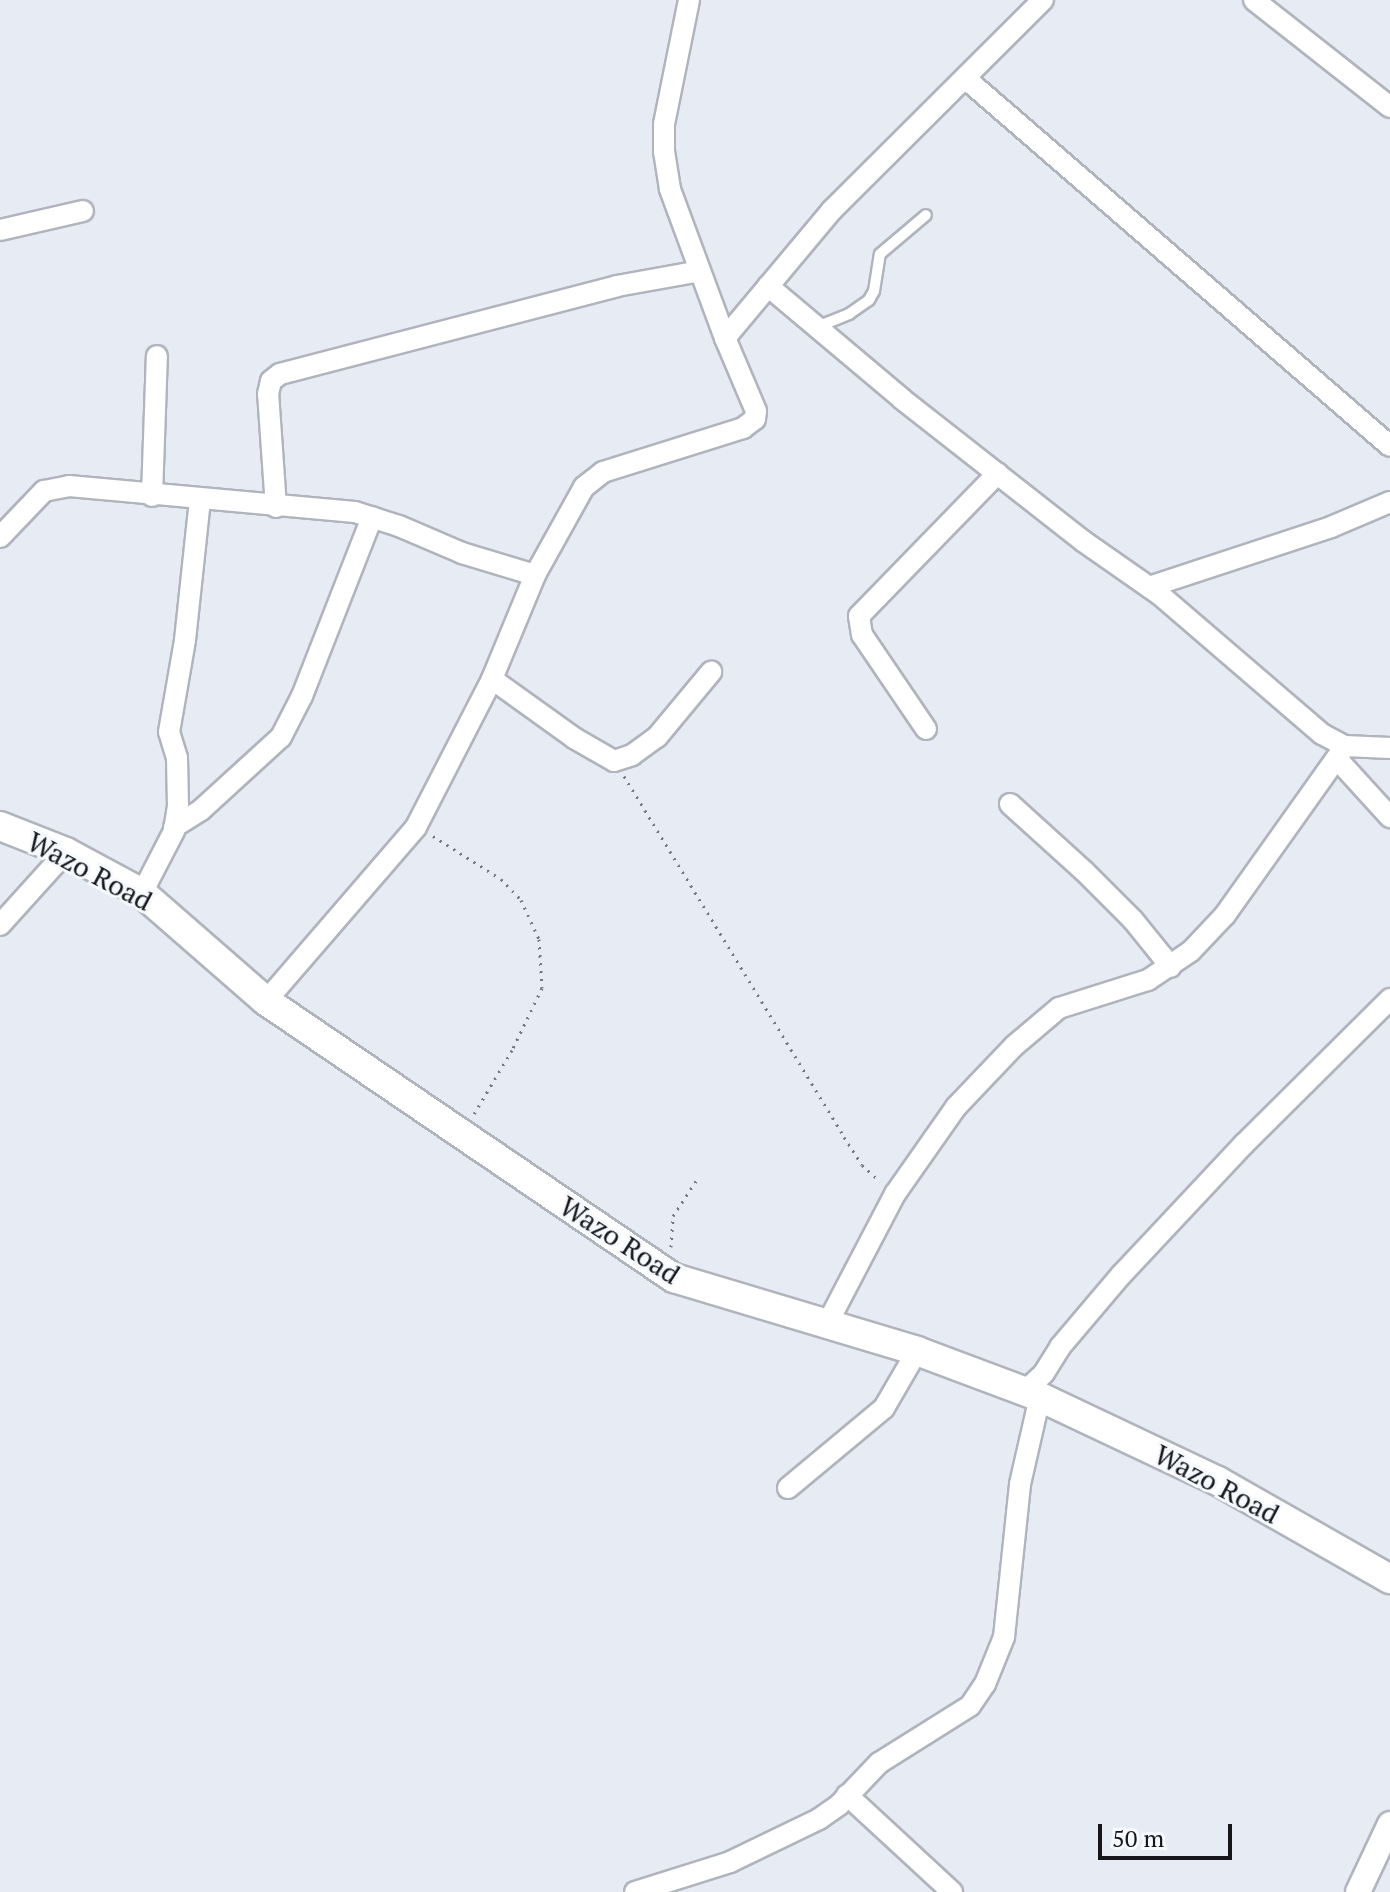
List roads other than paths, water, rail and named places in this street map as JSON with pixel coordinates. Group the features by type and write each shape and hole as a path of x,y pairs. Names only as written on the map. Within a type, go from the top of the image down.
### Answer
{"main road":[{"name":"Wazo Road","path":"0,826 66,852 142,893 266,1001 665,1273 682,1282 917,1351 1032,1394 1218,1481 1390,1579"}],"street":[{"path":"266,1001 416,827 492,679 535,575 584,487 603,472 752,423 756,411 725,338 670,189 664,152 664,124 689,0"},
{"path":"725,338 832,210 1043,0"},
{"path":"1254,0 1390,107"},
{"path":"965,78 1390,446"},
{"path":"0,230 83,211"},
{"path":"276,507 268,394 271,381 280,374 617,286 700,271"},
{"path":"768,286 1083,541 1149,587 1341,753 1390,817"},
{"path":"152,496 157,356"},
{"path":"926,729 862,635 859,616 998,473"},
{"path":"0,537 44,491 69,486 152,496 355,512 462,553 535,575"},
{"path":"142,893 174,827 180,788 169,732 185,640 200,500"},
{"path":"1149,587 1331,527 1390,502"},
{"path":"174,827 201,810 281,737 302,696 372,517"},
{"path":"492,679 574,738 614,761 632,755 657,737 711,672"},
{"path":"827,1324 895,1194 956,1107 1041,1020 1074,1001 1148,980 1171,967 1225,915 1341,753 1390,748"},
{"path":"1010,804 1094,880 1171,967"},
{"path":"0,925 66,852"},
{"path":"635,1892 730,1862 819,1819 879,1763 970,1706 985,1684 1004,1637 1032,1394 1044,1373 1060,1347 1122,1274 1287,1100 1390,999"},
{"path":"788,1488 884,1408 917,1351"},
{"path":"847,1795 952,1892"},
{"path":"1358,1892 1390,1824"}],"lane":[{"path":"817,327 849,314 869,300 874,291 880,254 926,215"}]}
